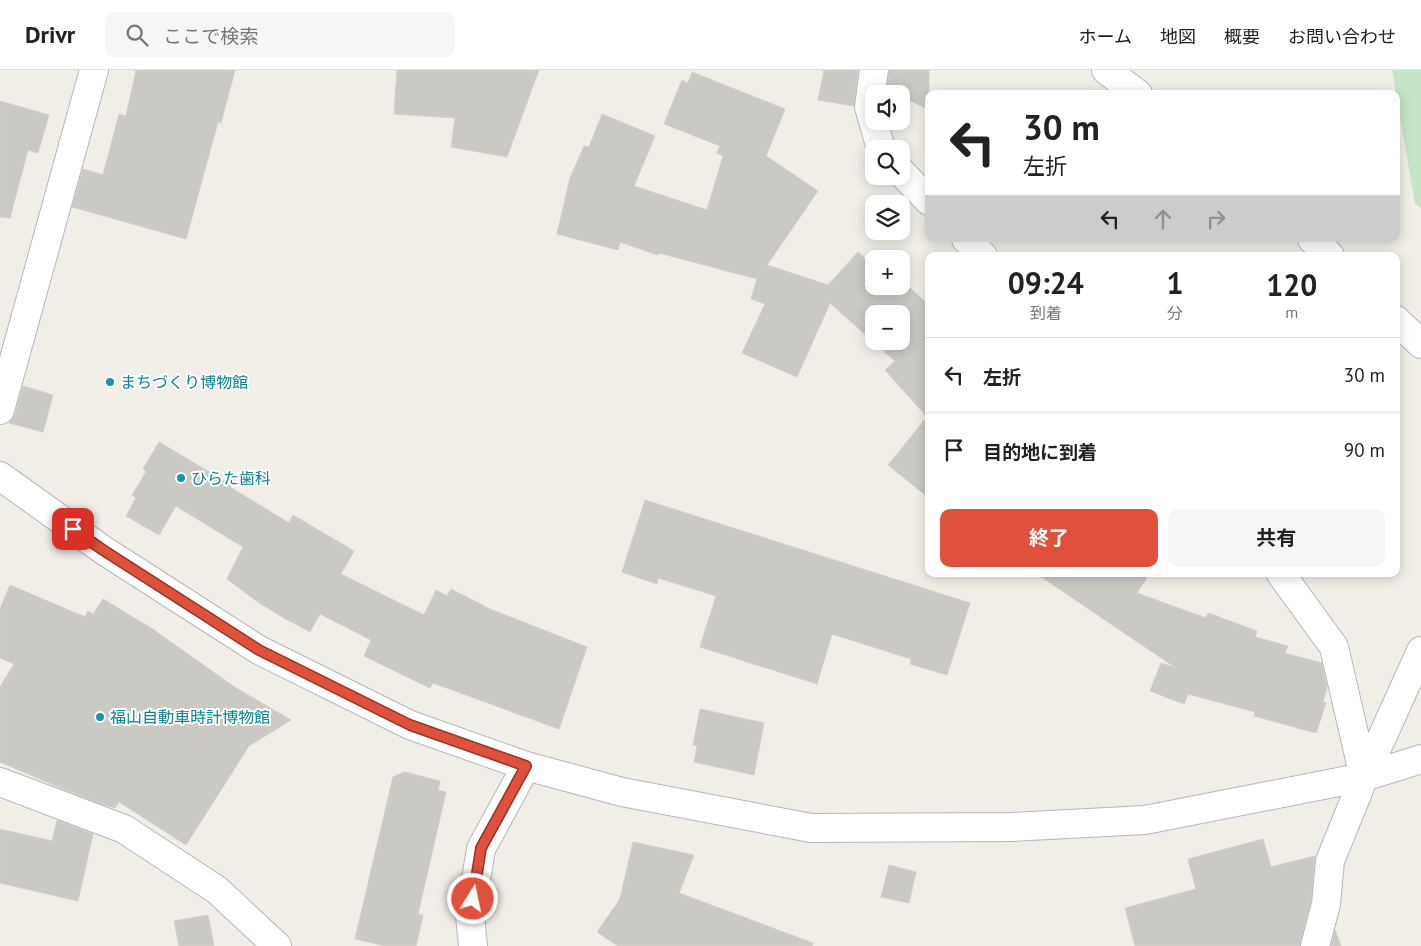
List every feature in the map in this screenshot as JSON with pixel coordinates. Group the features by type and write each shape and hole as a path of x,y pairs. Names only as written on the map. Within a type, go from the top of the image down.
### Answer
{"street":[{"path":"0,410 94,70"},
{"path":"874,70 869,107 878,140"},
{"path":"1106,70 1133,90"},
{"path":"910,181 925,197"},
{"path":"969,242 979,252"},
{"path":"1315,242 1326,252"},
{"path":"1400,324 1421,344"},
{"path":"0,476 103,550 259,650 410,725 526,766 622,792 811,828 1012,827 1145,820 1364,777 1421,759"},
{"path":"1283,577 1334,647 1364,777"},
{"path":"1315,946 1326,904 1330,861 1364,777 1421,651"},
{"path":"473,946 470,916 481,848 526,766"},
{"path":"0,782 124,829 217,890 277,946"}],"green space":[{"path":"1392,70 1421,70 1421,208 1415,204 1400,117 1400,90 1395,90"}],"building":[{"path":"136,70 235,70 221,123 218,122 186,239 72,207 83,169 103,175 119,114 126,116"},
{"path":"397,70 539,70 507,157 451,147 455,118 394,114"},
{"path":"824,70 858,70 854,106 818,100"},
{"path":"889,70 929,70 929,90 925,90 925,108 910,100 910,85 887,85"},
{"path":"692,72 785,109 766,156 818,191 767,265 828,285 858,252 865,258 865,295 910,295 910,288 925,301 925,415 885,370 895,361 883,350 910,350 910,305 865,305 865,334 830,303 797,377 742,353 765,304 751,299 757,279 659,253 658,255 620,242 618,250 557,234 570,178 584,146 589,147 602,114 655,136 634,186 707,210 723,156 717,153 720,146 664,124 682,80 688,83"},
{"path":"0,101 49,115 38,153 28,150 10,218 0,217"},
{"path":"23,386 53,395 43,432 9,423 15,414"},
{"path":"925,419 925,495 888,465"},
{"path":"159,442 231,485 230,487 289,523 293,515 354,551 341,574 424,615 436,590 447,596 451,589 490,609 587,647 559,729 433,683 430,688 364,656 371,640 320,614 310,632 282,617 227,579 243,547 176,506 159,535 126,516 136,498 132,495 146,472 143,469"},
{"path":"645,500 970,603 947,675 910,664 911,659 832,634 817,684 700,647 716,596 658,578 657,584 622,572"},
{"path":"1041,577 1147,577 1137,593 1206,618 1208,613 1257,631 1255,637 1288,646 1285,653 1322,663 1327,688 1323,702 1326,703 1316,733 1254,716 1255,712 1188,694 1184,704 1150,691 1161,663 1176,668"},
{"path":"10,585 85,617 88,611 93,614 103,599 151,628 236,688 291,720 249,746 186,845 119,802 115,808 101,804 0,762 0,687 14,664 0,658 0,609"},
{"path":"700,709 764,723 754,775 694,762 697,746 693,745"},
{"path":"405,772 440,781 438,790 446,792 418,914 423,915 416,946 385,946 355,939 393,777"},
{"path":"57,820 93,834 78,901 0,883 0,829 52,841"},
{"path":"1263,839 1271,867 1315,856 1311,901 1300,946 1135,946 1125,908 1196,889 1188,859"},
{"path":"633,842 694,855 679,893 813,943 812,946 618,946 597,932 620,899"},
{"path":"889,865 916,872 909,903 881,897"},
{"path":"208,915 214,946 179,946 174,921"},
{"path":"1335,930 1341,946 1331,946"}],"place":[{"name":"まちづくり博物館","path":"110,382"},
{"name":"ひらた歯科","path":"181,478"},
{"name":"福山自動車時計博物館","path":"100,717"}],"route":[{"path":"73,529 259,650 410,725 526,766 481,848 473,899"}]}
